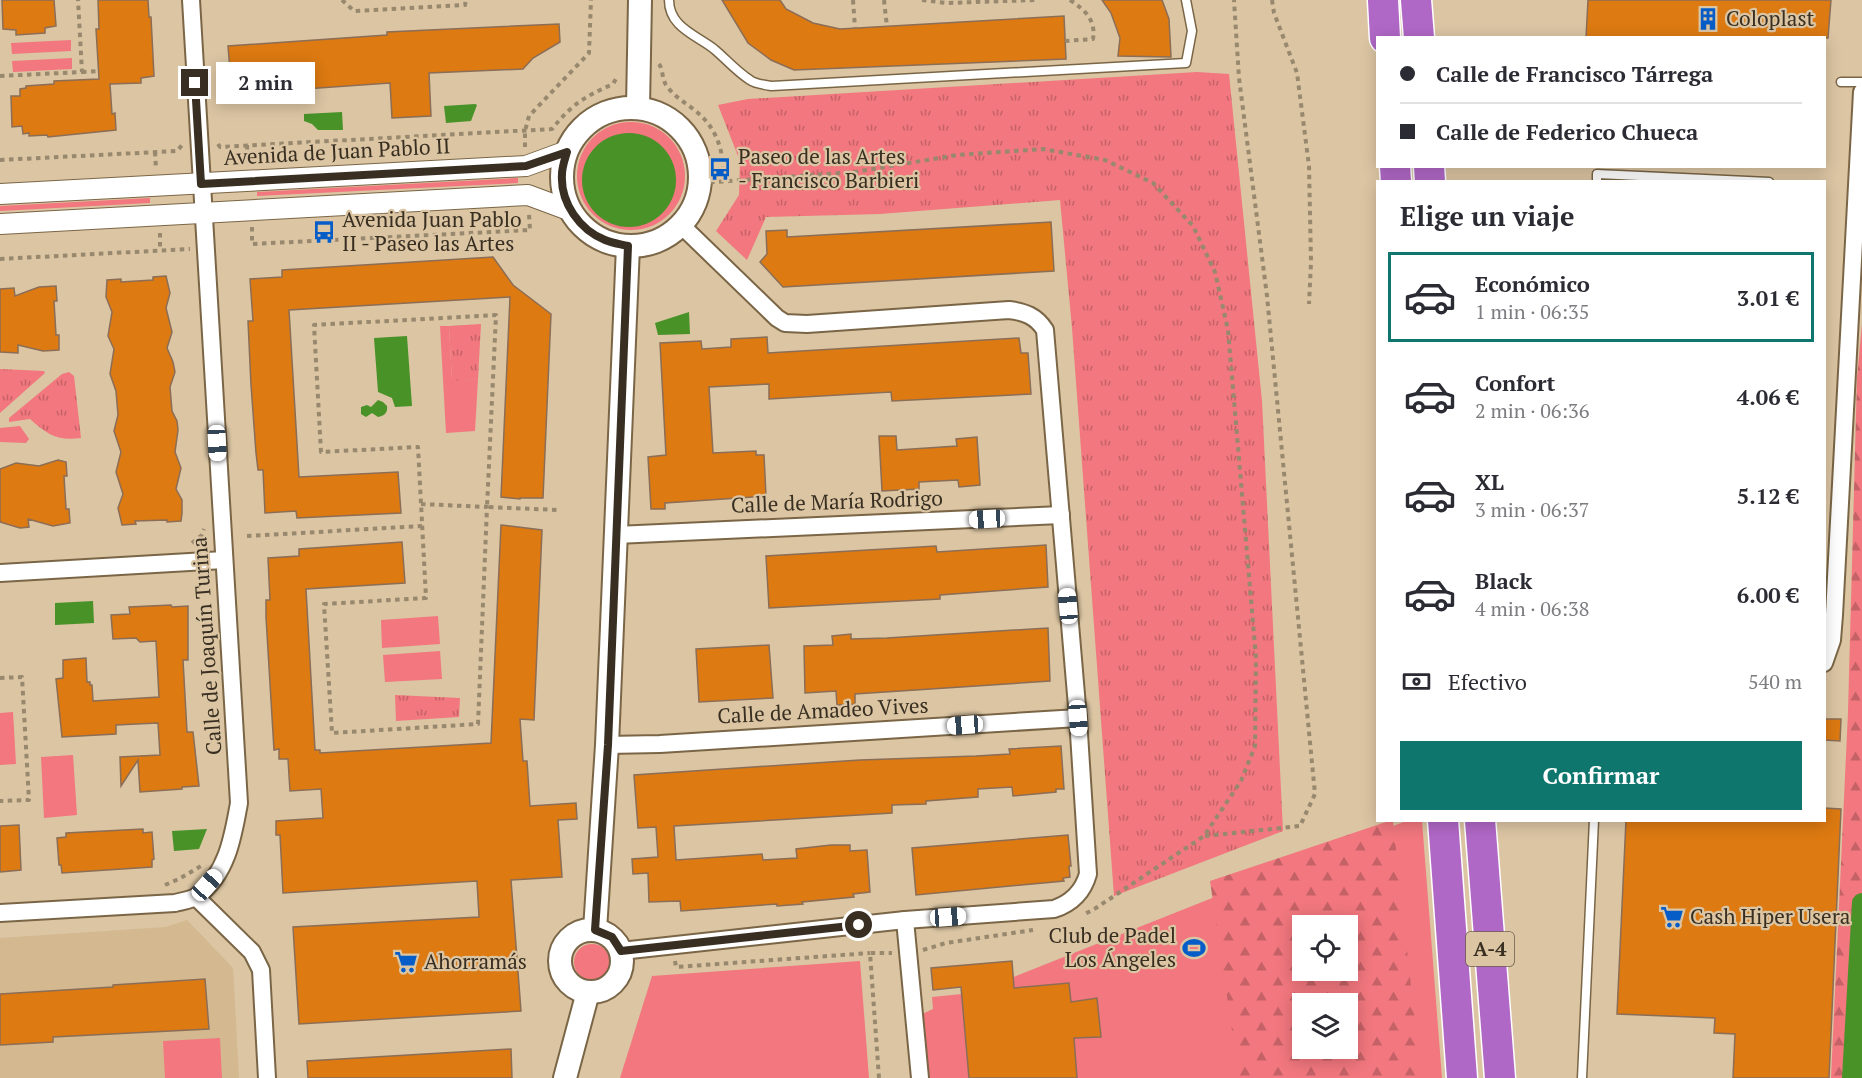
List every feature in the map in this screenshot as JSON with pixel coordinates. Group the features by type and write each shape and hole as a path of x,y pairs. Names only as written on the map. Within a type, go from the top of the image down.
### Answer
{"highway":[{"path":"1383,0 1385,36"},
{"path":"1416,0 1419,36"},
{"name":"A-4","path":"1443,822 1462,1078"},
{"name":"A-4","path":"1480,822 1500,1078"},
{"path":"1495,1013 1516,1078"}],"main road":[{"path":"638,107 640,0"},
{"path":"638,107 660,114 679,126 691,141 699,161 700,183 697,198 681,225 665,237 648,244 628,246 607,242 592,234 580,223 571,211 564,195 562,175 567,152 576,134 591,120 613,110 638,107"},
{"path":"595,930 608,745 628,246"},
{"path":"595,930 612,937 621,951 622,967 616,980 605,989 588,993 574,987 563,976 560,959 564,946 577,933 595,930"},
{"path":"565,1078 588,993"}],"street":[{"name":"Calle de Joaquín Turina","path":"190,0 239,804 231,846 218,874 196,897"},
{"path":"1826,657 1832,640 1834,615 1862,92"},
{"name":"Avenida de Juan Pablo II","path":"0,194 526,166 567,152"},
{"path":"0,224 528,195 571,211"},
{"path":"621,951 905,920 1054,909 1064,906 1079,894 1085,886 1088,868 1047,341 1045,330 1039,320 1030,315 1009,310 807,324 784,322 777,318 681,225"},
{"name":"Calle de María Rodrigo","path":"616,535 1061,515"},
{"path":"0,573 224,560"},
{"name":"Calle de Amadeo Vives","path":"608,745 660,744 1078,718"},
{"path":"0,913 175,903 196,897 252,952 261,970 267,1078"},
{"path":"905,920 920,1078"}],"lane":[{"path":"669,0 669,7 676,20 687,32 712,48 751,82 772,86 1186,63 1192,31 1186,0"},
{"path":"1841,82 1862,82"},
{"path":"1597,180 1597,174 1726,180"},
{"path":"1582,1078 1594,822"}],"path":[{"path":"78,0 82,72"},
{"path":"342,0 354,11 465,5 466,0"},
{"path":"525,131 529,116 589,53 591,0"},
{"path":"853,0 855,28"},
{"path":"885,0 887,27"},
{"path":"922,0 947,3 1035,0"},
{"path":"1065,41 1093,39 1095,29 1086,11 1070,0"},
{"path":"1204,836 1300,826 1315,794 1267,296 1239,78 1234,0"},
{"path":"1272,0 1274,13 1297,74 1309,166 1311,262 1309,304"},
{"path":"0,160 177,151 182,146 181,128 215,126 216,141 220,147 552,129 568,110 585,97 614,84 621,63 661,64 665,84 699,113 716,133 724,167 724,181"},
{"path":"0,76 100,71"},
{"path":"700,183 855,172 957,155 1043,149 1105,160 1153,183 1193,226 1215,272 1227,330 1256,658 1255,746 1241,781 1204,836 1096,908 1081,915"},
{"path":"0,258 190,248 190,257"},
{"path":"496,315 478,724 332,733 324,604 426,598 421,504 418,447 321,452 314,325 496,315"},
{"path":"421,504 558,510"},
{"path":"173,563 172,547 195,542 202,535 206,523"},
{"path":"248,536 422,526"},
{"path":"0,678 22,677 29,800 0,801"},
{"path":"162,886 179,879 204,862"},
{"path":"674,944 676,967 870,953 908,954 946,943 1034,930"},
{"path":"870,953 879,1078"}],"shaded area":[{"path":"477,105 471,121 446,123 444,106"},
{"path":"342,112 343,130 318,130 312,124 304,121 304,114"},
{"path":"629,133 647,137 662,147 672,162 676,180 672,198 662,213 647,223 629,227 611,223 596,213 586,198 582,180 586,162 596,147 611,137"},
{"path":"689,312 690,334 658,335 655,323"},
{"path":"407,336 412,406 395,407 392,398 378,392 374,338"},
{"path":"378,400 387,406 384,415 378,417 372,413 366,417 361,414 361,407 367,405 371,407"},
{"path":"93,601 94,623 55,625 55,603"},
{"path":"207,829 199,849 174,851 172,831"},
{"path":"187,920 233,968 239,1078 0,1078 0,938 166,927"}],"green space":[{"path":"71,40 71,51 12,54 11,43"},
{"path":"72,58 72,69 13,72 12,61"},
{"path":"1197,72 1229,74 1262,401 1283,831 1114,896 1072,328 1060,200 880,214 766,217 747,260 716,231 739,195 740,161 718,105 748,99"},
{"path":"631,122 652,126 670,137 681,155 685,176 681,197 670,215 652,226 631,230 610,226 592,215 581,197 577,176 581,155 592,137 610,126"},
{"path":"518,178 518,183 257,196 257,192"},
{"path":"150,198 150,203 0,211 0,206"},
{"path":"481,324 478,379 452,381 449,326"},
{"path":"1862,324 1862,1078 1831,1078 1848,712 1857,378"},
{"path":"440,326 449,326 452,380 478,379 475,431 446,433"},
{"path":"0,369 44,371 45,373 0,413"},
{"path":"69,372 74,376 81,438 65,439 53,436 30,419 9,422 9,418 62,374"},
{"path":"20,426 29,439 26,443 0,442 0,428"},
{"path":"438,616 440,644 382,648 381,620"},
{"path":"440,651 442,679 385,682 383,655"},
{"path":"395,695 460,698 459,717 396,721"},
{"path":"13,712 16,764 0,765 0,713"},
{"path":"73,755 77,815 44,818 41,757"},
{"path":"1386,822 1393,822 1421,1078 1239,1078 1210,881"},
{"name":"Club de Padel Los Ángeles","path":"1403,822 1422,822 1442,1078 926,1078 920,1015 933,1009 932,997 962,994 963,997"},
{"path":"592,944 605,949 610,962 605,975 592,980 579,975 574,962 579,949"},
{"path":"860,961 869,1078 620,1078 652,976"},
{"path":"220,1038 222,1078 165,1078 163,1041"}],"building":[{"path":"2,0 54,0 56,26 45,28 45,33 16,35 16,30 3,29"},
{"path":"98,0 148,0 154,76 141,78 141,83 110,84 112,114 115,113 116,130 48,137 47,135 23,134 22,126 12,127 11,96 20,96 20,89 26,86 54,84 54,81 99,79 96,29 99,29"},
{"path":"722,0 780,0 786,9 813,23 840,29 1064,16 1066,59 794,70 771,60 748,43"},
{"path":"1102,0 1162,0 1169,19 1171,57 1118,56 1120,38 1111,13"},
{"name":"Coloplast","path":"1588,0 1831,0 1828,38 1826,36 1586,36"},
{"path":"559,24 560,42 533,58 523,69 429,73 431,116 392,118 390,83 232,94 228,46 387,35 387,32"},
{"path":"1051,222 1054,271 783,287 760,262 767,254 766,231 787,230 787,237"},
{"path":"493,257 513,285 551,314 543,498 501,497 510,297 289,310 299,477 398,472 401,513 297,518 296,511 265,513 263,470 258,470 251,385 248,321 253,321 250,279 282,277 282,270"},
{"path":"166,276 170,293 166,308 172,332 167,348 175,372 170,387 172,411 178,430 175,452 181,468 176,489 182,500 181,521 135,521 136,524 122,525 118,508 123,494 116,472 121,452 114,431 118,415 116,391 110,374 114,349 108,336 112,312 106,297 107,280 121,279 121,282 153,280 153,277"},
{"path":"56,286 57,301 54,301 59,350 43,351 18,345 18,353 0,352 0,289 14,288 15,296 39,287"},
{"path":"767,337 768,353 1019,338 1021,353 1028,353 1031,394 892,401 891,392 769,399 769,384 709,387 713,453 756,451 756,455 764,455 766,496 665,503 665,509 651,509 648,457 666,455 660,343 701,341 702,349 731,347 731,339"},
{"path":"879,436 896,436 897,450 957,446 956,439 977,437 980,485 959,487 958,480 919,482 919,489 882,491"},
{"path":"58,460 66,462 67,476 64,476 66,509 69,509 70,523 53,526 28,519 29,527 20,528 0,522 0,469 16,463 39,466"},
{"path":"501,525 542,530 534,720 520,719 523,761 527,761 530,806 576,803 577,819 558,820 562,877 511,880 521,1011 299,1024 293,927 479,917 477,881 283,893 280,835 276,835 276,821 323,818 321,789 290,791 288,759 279,759 279,749 274,750 266,617 266,600 270,600 268,558 299,556 299,549 402,542 405,583 306,589 315,750 320,750 320,753 491,743"},
{"path":"1046,545 1048,587 940,595 940,599 769,608 766,556 936,546 937,552"},
{"path":"171,605 172,607 188,606 188,660 183,660 187,732 193,732 199,786 140,792 138,760 121,786 120,757 160,755 158,723 116,725 116,734 62,737 56,679 63,678 63,660 86,658 87,682 92,685 93,701 159,697 156,641 140,642 136,638 113,639 111,615 130,614 129,607"},
{"path":"1048,628 1050,681 855,694 855,704 837,705 836,691 805,693 804,646 833,645 832,636 851,634 851,639 887,638"},
{"path":"769,645 773,698 699,702 696,649"},
{"path":"1826,719 1841,719 1840,741 1826,740"},
{"path":"1061,746 1064,789 1056,789 1056,792 1013,796 1012,787 978,789 978,797 926,801 926,804 892,805 892,813 674,826 676,860 762,854 763,860 797,858 796,849 831,845 850,845 850,851 867,850 870,892 853,894 854,897 802,902 803,904 681,911 680,901 649,902 648,873 633,874 632,859 658,857 656,827 638,828 634,775 860,760 1010,754 1009,749"},
{"path":"1826,808 1841,809 1829,1078 1733,1078 1735,1034 1714,1033 1715,1018 1617,1014 1626,822 1826,822"},
{"path":"19,825 21,870 0,872 0,826"},
{"path":"143,829 143,833 152,832 154,859 152,867 62,873 61,865 59,865 57,838 66,837 66,833"},
{"path":"1068,835 1071,866 1069,866 1070,877 1063,878 1064,881 916,895 912,848"},
{"path":"1012,961 1014,988 1069,983 1071,1002 1097,998 1101,1037 1074,1038 1077,1078 969,1078 961,987 933,990 931,968"},
{"path":"205,979 209,1029 53,1037 53,1042 0,1045 0,994"},
{"path":"511,1049 512,1078 308,1078 307,1061"}],"waterway":[{"path":"1852,1078 1862,903"}],"place":[{"name":"Coloplast","path":"1708,19"},
{"name":"Paseo de las Artes - Francisco Barbieri","path":"720,169"},
{"name":"Avenida Juan Pablo II - Paseo las Artes","path":"324,232"},
{"name":"Cash Hiper Usera","path":"1672,917"},
{"name":"Club de Padel Los Ángeles","path":"1194,948"},
{"name":"Ahorramás","path":"406,962"}],"route":[{"path":"195,83 201,184 526,166 567,152 562,175 564,195 571,211 592,234 607,242 628,246 608,745 595,930 612,937 621,951 859,925"}]}
